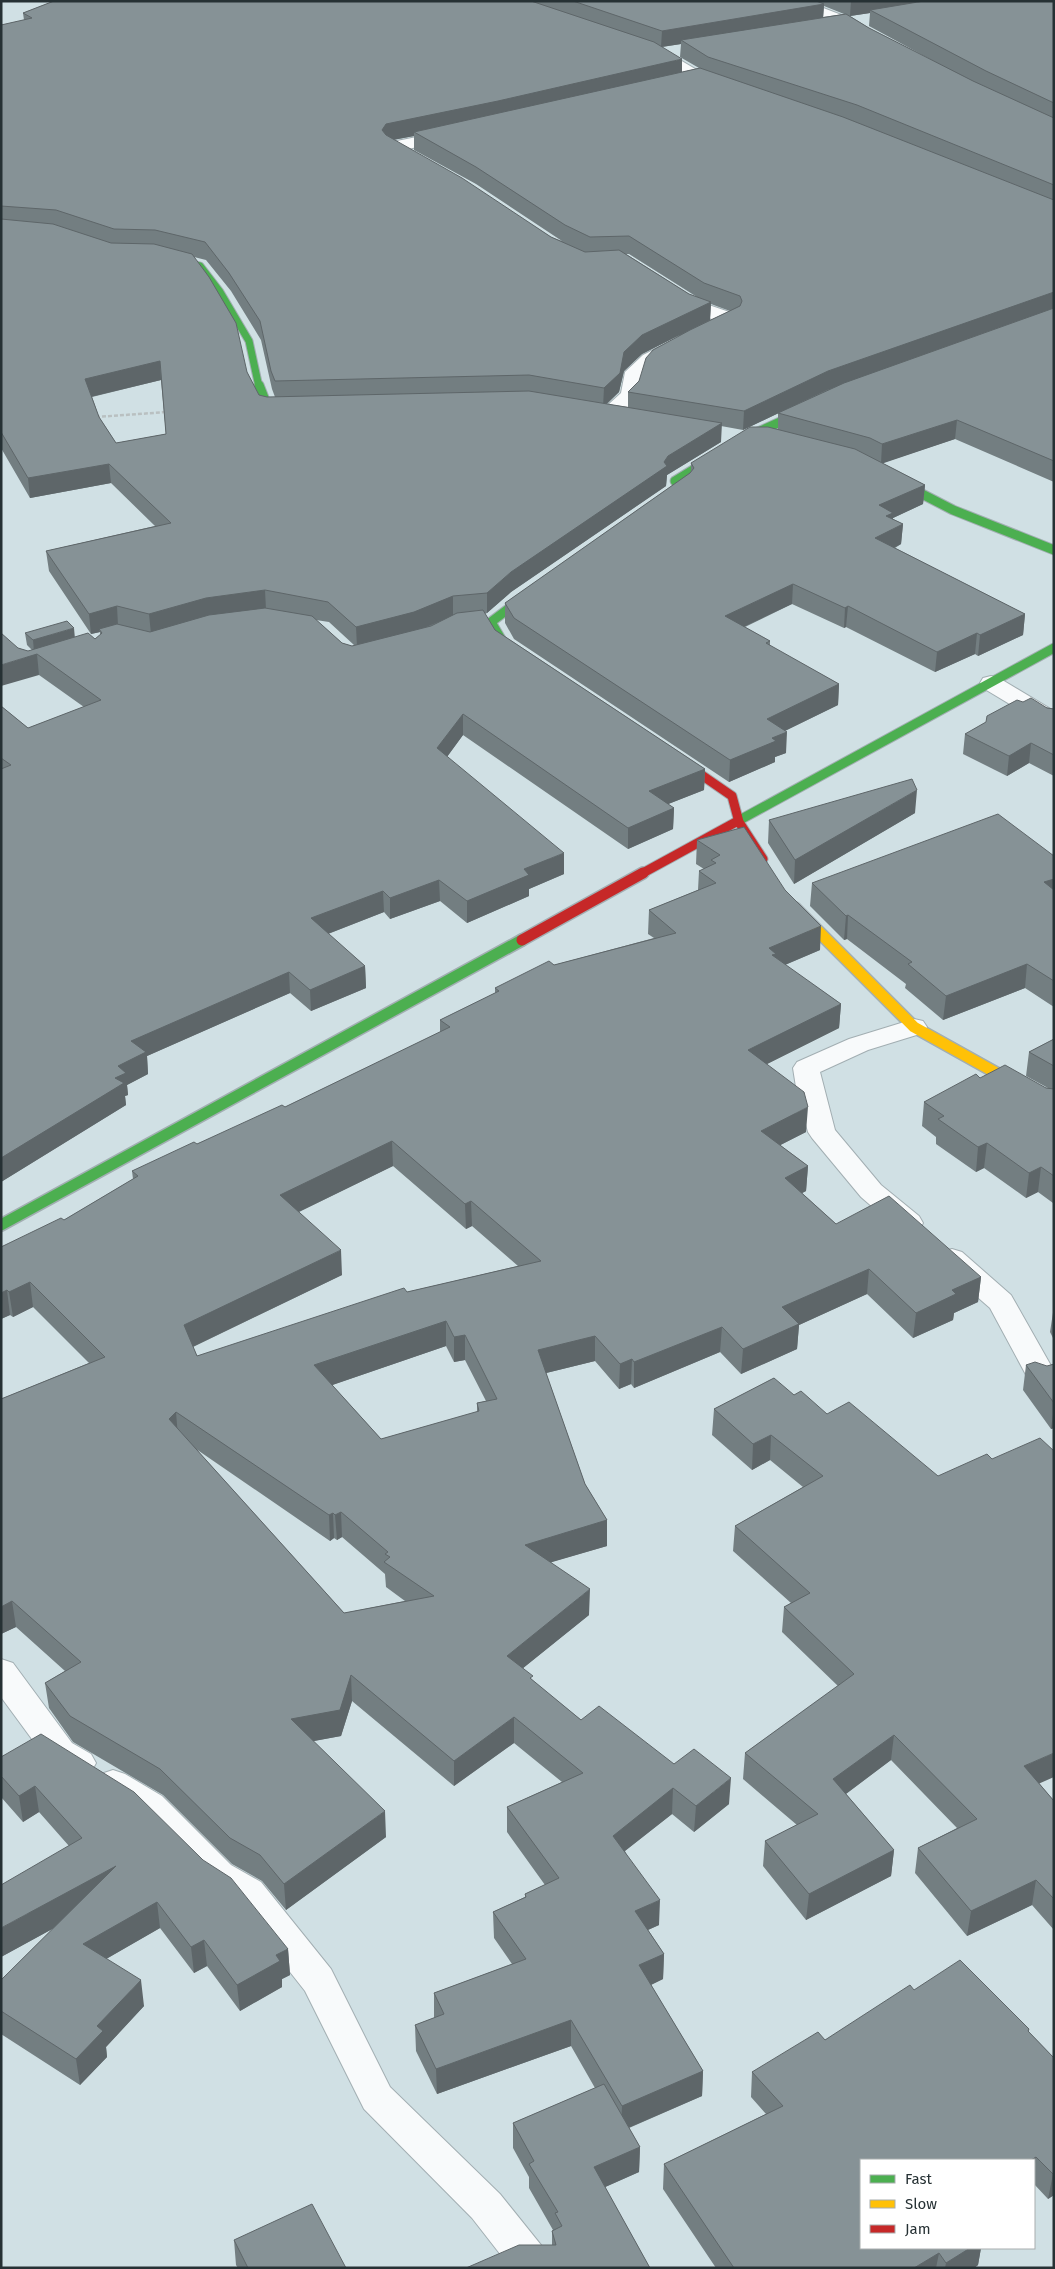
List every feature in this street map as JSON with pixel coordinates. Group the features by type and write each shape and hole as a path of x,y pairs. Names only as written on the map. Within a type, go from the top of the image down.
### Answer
{"street":[{"path":"790,1 846,22 875,40"},
{"path":"818,27 874,18"},
{"path":"632,45 660,54 701,78 738,90"},
{"path":"660,54 689,49"},
{"path":"674,84 701,78"},
{"path":"418,161 393,147 470,131"},
{"path":"173,259 200,266 220,292 249,341 260,390 268,408 307,407"},
{"path":"602,414 630,395 635,372 650,359 731,319 696,307 662,286"},
{"path":"648,510 681,487 675,481 745,438 817,404"},
{"path":"602,414 625,418"},
{"path":"727,435 745,438 767,438"},
{"path":"878,471 953,510 1054,550"},
{"path":"537,666 504,644 482,623 544,582"},
{"path":"1,1225 1054,648"},
{"path":"991,683 1054,721"},
{"path":"661,747 732,796 739,822 769,869"},
{"path":"789,900 794,908 914,1027 1054,1104"},
{"path":"914,1027 874,1038 835,1053 806,1068 809,1087 822,1132 870,1190 1002,1302 1043,1379"},
{"path":"1,1672 60,1752 150,1806 219,1875 248,1892 318,1980 377,2098 486,2206 535,2268"}],"path":[{"path":"90,418 169,412"}],"building":[{"path":"54,1 531,1 654,42 682,59 498,101 386,124 382,130 386,135 462,178 551,237 585,252 619,250 689,294 711,302 642,335 624,352 620,373 604,388 529,375 275,381 260,321 229,273 205,242 155,230 114,229 56,210 1,206 1,25 32,18 23,13"},
{"path":"573,1 816,1 824,4 662,31"},
{"path":"924,1 1054,1 1054,103 986,71 870,10"},
{"path":"846,14 869,28 973,81 1054,118 1054,185 857,105 708,57 681,40"},
{"path":"700,68 843,117 1054,200 1054,292 828,371 744,411 628,392 639,381 646,358 653,350 740,306 742,301 740,296 704,283 629,236 590,237 565,225 476,167 414,132"},
{"path":"1,219 53,224 111,243 154,244 192,254 209,277 236,323 247,372 259,395 267,397 529,391 722,423 668,456 664,462 667,466 511,572 487,593 453,596 414,612 356,627 328,602 265,590 206,598 149,614 117,606 89,614 46,551 171,523 109,464 28,478 1,432","holes":["160,361 166,434 116,443 99,417 85,379"]},
{"path":"1054,308 1054,461 957,420 882,444 870,438 778,413 844,383"},
{"path":"750,427 768,427 855,449 925,485 879,505 893,513 886,516 903,524 875,538 1025,614 980,635 977,633 937,652 848,606 845,608 793,584 725,616 770,641 766,643 839,684 767,719 787,732 772,738 776,741 730,760 514,618 505,603 690,473 694,468 691,463"},
{"path":"265,608 312,616 342,643 352,646 431,626 457,613 483,610 495,630 705,769 649,791 674,808 628,828 463,714 437,748 564,853 524,869 529,875 467,901 439,880 390,898 383,891 311,918 365,966 310,990 289,972 131,1041 146,1052 118,1066 126,1073 115,1078 124,1083 1,1158 1,769 11,765 1,758 1,706 28,728 101,700 37,654 1,665 1,633 18,648 28,651 88,633 95,639 102,633 99,629 117,624 150,632 209,615"},
{"path":"67,621 74,628 33,640 25,633"},
{"path":"1031,698 1047,708 1054,709 1054,755 1031,743 1009,756 965,734 986,722 987,716 1017,700 1023,702"},
{"path":"912,779 917,790 795,860 769,820"},
{"path":"998,814 1054,856 1054,879 1044,882 1054,890 1054,981 1027,964 946,996 908,964 912,962 848,915 846,916 812,883"},
{"path":"744,827 785,890 821,926 769,948 776,954 772,955 841,1004 748,1050 804,1092 808,1107 761,1131 808,1166 785,1178 836,1224 889,1196 981,1277 952,1290 956,1294 916,1313 869,1269 782,1307 799,1324 743,1349 722,1327 634,1362 632,1359 620,1364 595,1336 538,1350 585,1484 607,1520 525,1545 590,1589 507,1656 533,1676 530,1678 581,1720 599,1706 674,1764 694,1749 731,1778 696,1806 673,1788 613,1836 660,1900 635,1911 664,1954 639,1965 703,2071 622,2106 571,2020 436,2069 415,2025 444,2014 434,1993 526,1959 493,1912 526,1897 525,1894 559,1878 507,1807 583,1773 514,1717 454,1761 351,1675 340,1710 291,1719 385,1811 284,1884 260,1855 230,1838 160,1769 70,1716 45,1683 81,1662 12,1601 1,1607 1,1399 105,1357 30,1282 9,1292 7,1290 1,1293 1,1247 61,1218 64,1220 138,1176 132,1171 194,1142 197,1144 282,1105 285,1107 450,1027 440,1020 499,991 495,988 549,961 554,965 676,933 649,910 716,883 699,871 716,863 711,860 720,855 697,840","holes":["392,1141 465,1204 471,1201 541,1261 407,1292 404,1288 197,1356 184,1325 341,1250 280,1195","446,1321 454,1337 465,1335 497,1399 477,1403 479,1411 381,1439 314,1365","176,1412 329,1515 341,1512 388,1552 385,1554 390,1557 384,1562 434,1596 344,1613 169,1419"]},
{"path":"1054,1039 1054,1066 1029,1052"},
{"path":"1005,1065 1046,1088 1054,1089 1054,1176 1041,1167 1029,1173 987,1143 978,1147 938,1119 944,1116 924,1102 976,1074 980,1078"},
{"path":"1035,1362 1047,1366 1054,1364 1054,1403 1026,1365"},
{"path":"774,1378 794,1395 801,1391 827,1414 849,1402 938,1476 987,1454 992,1459 1040,1438 1054,1451 1054,1753 1024,1766 1054,1801 1054,1899 1036,1880 971,1911 918,1848 977,1819 894,1735 833,1779 894,1850 809,1894 765,1841 818,1814 745,1753 854,1674 784,1607 810,1593 735,1526 823,1476 771,1435 753,1444 714,1409"},
{"path":"41,1734 134,1792 203,1860 231,1878 288,1949 276,1955 280,1961 237,1985 204,1940 191,1947 157,1902 83,1944 141,1980 97,2026 103,2031 76,2059 1,2011 1,1980 116,1866 1,1928 1,1885 82,1838 35,1786 19,1796 1,1776 1,1757"},
{"path":"960,1960 1029,2029 1028,2031 1054,2058 1054,2173 1036,2157 1033,2159 860,2159 860,2249 968,2249 946,2263 939,2253 914,2268 734,2268 664,2164 783,2106 752,2072 818,2032 825,2040 910,1985 914,1990"},
{"path":"604,2084 640,2147 594,2167 650,2268 466,2268 519,2245 556,2245 552,2231 562,2226 555,2213 558,2212 529,2164 534,2161 513,2123"},
{"path":"312,2204 346,2268 248,2268 234,2240"}],"traffic: fast":[{"path":"184,262 200,266 220,292 249,341 260,390 268,408 291,407"},
{"path":"655,505 681,487 675,481 745,438 811,408"},
{"path":"891,478 953,510 1054,550"},
{"path":"523,657 504,644 491,622 536,588"},
{"path":"736,822 1054,648"},
{"path":"1,1225 522,940"}],"traffic: slow":[{"path":"795,908 914,1027 1054,1105"}],"traffic: jam":[{"path":"674,756 732,796 739,822 763,859"},
{"path":"522,940 736,822"}]}
